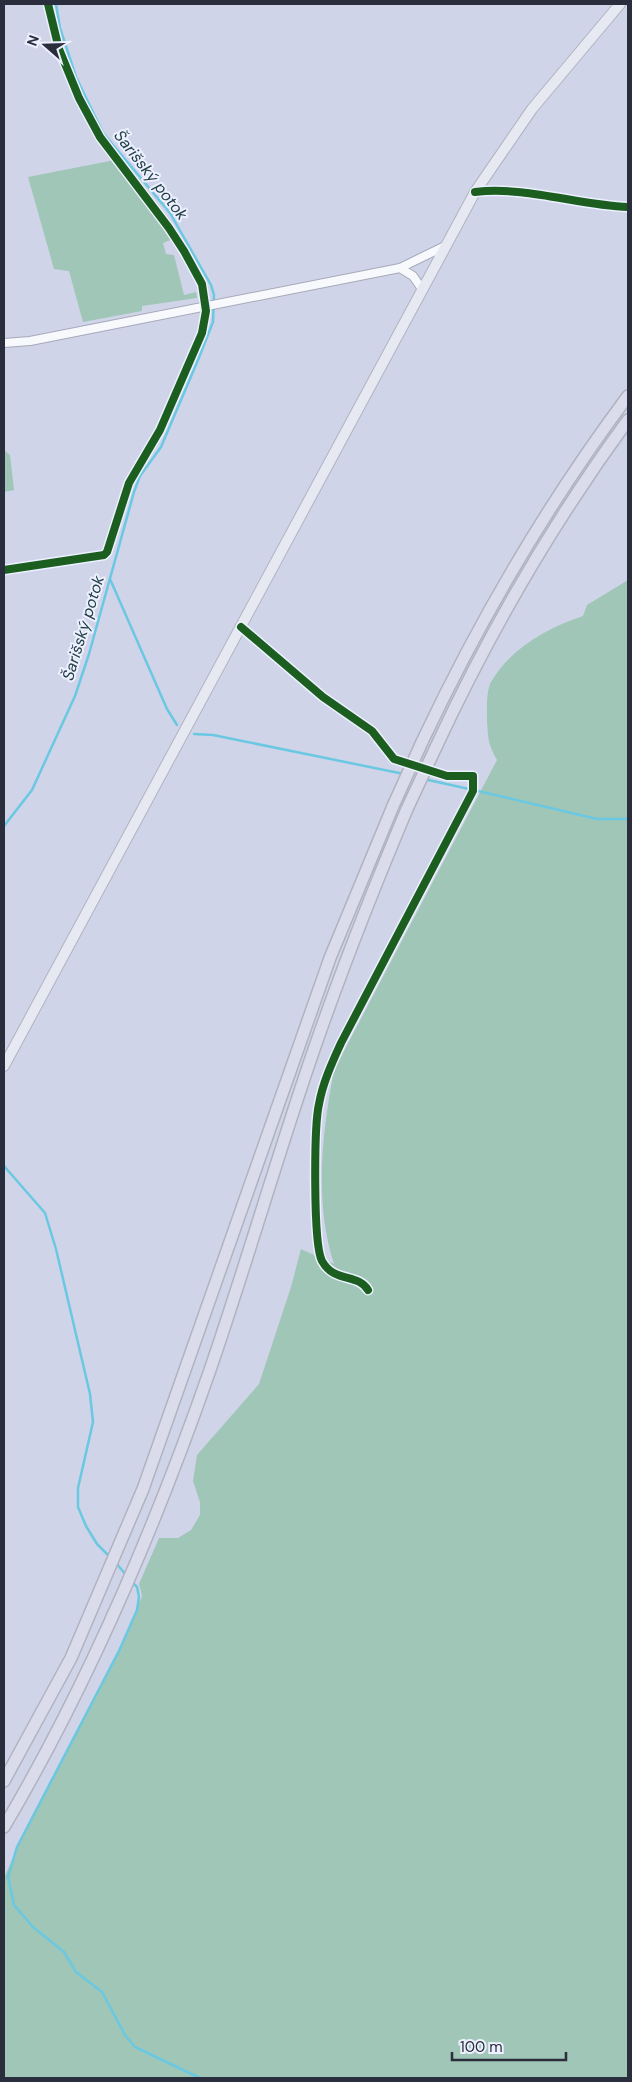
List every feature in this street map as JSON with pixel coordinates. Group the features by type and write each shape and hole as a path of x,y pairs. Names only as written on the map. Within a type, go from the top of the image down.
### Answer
{"highway":[{"path":"4,1782 71,1658 142,1489 330,958 392,806 468,649 525,551 580,464 628,396"},
{"path":"4,1827 94,1658 129,1582 210,1370 323,1025 380,873 407,809 436,747 499,624 562,518 628,420"}],"main road":[{"path":"4,1066 475,192 532,109 620,4"}],"street":[{"path":"4,570 104,555 107,552 129,483 160,430 196,347 205,318 206,305 202,284 181,246 100,137 79,98 59,48 48,4"},
{"path":"475,192 491,190 527,193 603,206 628,207"},
{"path":"4,344 30,341 400,268 445,246"},
{"path":"400,268 412,276 422,289"},
{"path":"241,627 323,697 372,731 394,759 447,776 474,776 473,791 341,1042 329,1068 319,1106 316,1158 319,1252 331,1272 362,1283 368,1290"}],"green space":[{"path":"115,160 173,239 163,243 166,254 174,255 184,295 196,292 197,298 142,306 142,311 83,322 69,271 54,269 28,177"},
{"path":"4,450 10,455 14,490 4,492"},
{"path":"628,580 628,2078 4,2078 4,1878 30,1820 126,1635 142,1596 139,1584 159,1538 178,1538 191,1530 200,1515 200,1502 193,1481 197,1455 259,1384 291,1287 301,1249 334,1264 324,1216 322,1167 326,1118 334,1070 497,760 490,745 488,732 487,701 489,686 499,670 519,649 543,633 583,616 587,605"}],"waterway":[{"name":"Šarišský potok","path":"4,826 32,790 75,696 89,654 134,492 140,476 161,447 213,322 214,295 211,285 170,213 103,133 76,77 60,28 56,4"},
{"path":"110,579 167,709 177,725"},
{"path":"194,734 213,735 404,774"},
{"path":"424,779 469,789"},
{"path":"478,791 597,819 628,819"},
{"path":"4,1166 45,1213 56,1249 90,1394 93,1422 78,1488 78,1507 86,1526 97,1544 110,1557"},
{"path":"116,1563 127,1576"},
{"path":"132,1582 137,1587 139,1597 137,1610 119,1651 17,1847 8,1877 14,1905 33,1927 64,1952 76,1972 102,1992 125,2035 135,2047 200,2078"}],"cycle path":[{"path":"4,570 104,555 107,552 129,483 160,430 202,333 206,311 202,284 184,251 169,228 100,137 79,98 59,49 48,4"},
{"path":"475,192 513,192 628,207"},
{"path":"241,627 323,697 372,731 394,759 447,776 473,776 473,791 341,1043 325,1080 319,1104 315,1184 319,1250 322,1261 327,1268 339,1275 358,1281 368,1290"}]}
